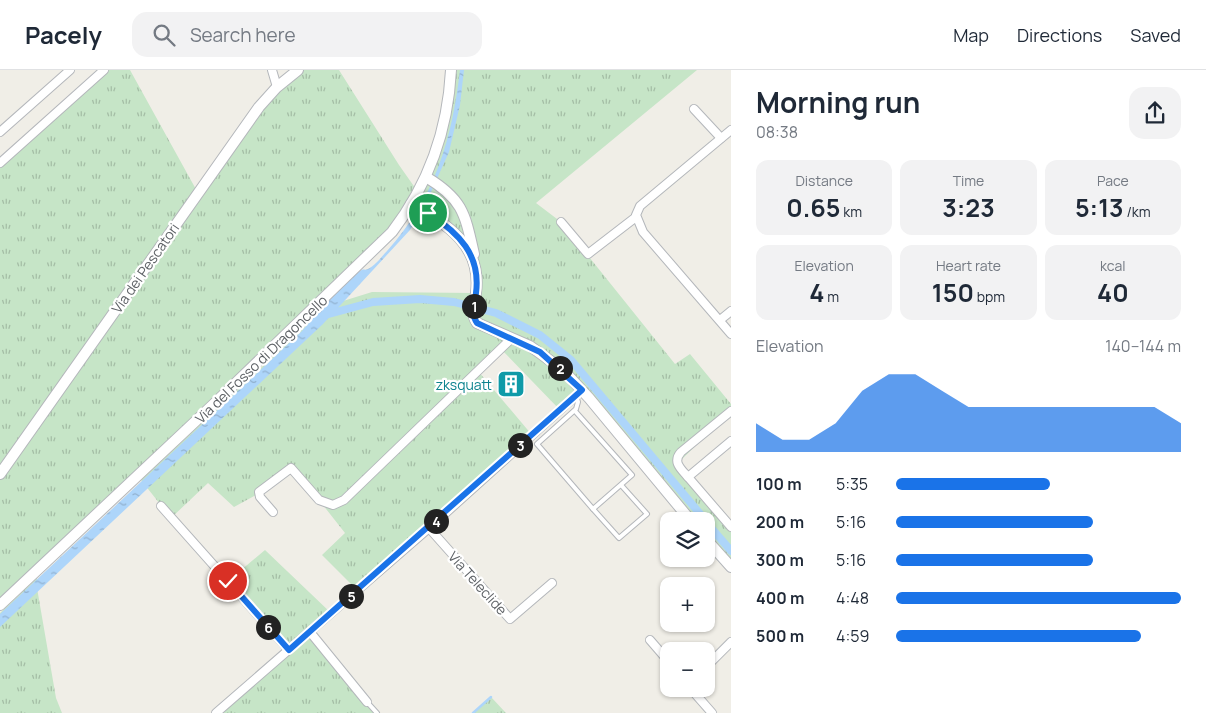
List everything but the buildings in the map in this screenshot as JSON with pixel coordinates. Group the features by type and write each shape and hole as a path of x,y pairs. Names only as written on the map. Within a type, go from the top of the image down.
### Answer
{"street":[{"path":"0,131 70,70"},
{"path":"0,163 104,70"},
{"path":"272,70 277,87"},
{"name":"Via dei Pescatori","path":"0,474 259,107 277,87 298,70"},
{"name":"Via del Fosso di Dragoncello","path":"0,605 383,243 413,204 427,178 445,118 451,70"},
{"path":"694,109 721,138"},
{"path":"561,222 588,254 636,217 640,206 731,130"},
{"path":"427,178 441,186 455,198 465,221 476,265 474,318 482,327 512,338 544,355 683,512"},
{"path":"413,204 451,230 466,246 476,265"},
{"path":"636,217 643,232 731,334"},
{"path":"451,230 465,221"},
{"path":"720,320 731,311"},
{"path":"273,512 260,497 259,492 291,468 325,503 333,505 344,500 512,338"},
{"path":"216,713 429,528 579,393"},
{"path":"731,411 676,457 678,466 731,527"},
{"path":"688,477 731,441"},
{"path":"161,506 289,650"},
{"name":"Via Teleclide","path":"429,528 510,619 552,583"},
{"path":"715,549 731,567"},
{"path":"310,632 367,702"},
{"path":"650,640 660,652"},
{"path":"715,658 731,642"},
{"path":"698,697 712,713"}],"lane":[{"path":"579,393 575,411 537,444 619,538 647,514 621,485"},
{"path":"575,411 632,475 593,509"},
{"path":"367,702 377,713"}],"green space":[{"path":"104,70 130,70 198,193 263,101 298,70 339,70 418,192 401,221 0,605 0,163"},
{"path":"451,70 697,70 536,203 561,222 675,364 690,354 731,404 731,411 677,464 731,526 731,567 715,548 715,512 685,512 582,390 560,410 501,349 478,371 532,435 357,590 322,555 345,533 319,500 288,469 258,494 234,507 208,483 171,518 141,480 327,306 372,292 476,293 465,246 414,205 434,156"},
{"path":"265,550 331,613 310,632 377,713 216,713 289,650 228,581"},
{"path":"37,578 37,588 56,698 62,713 0,713 0,613"},
{"path":"491,697 506,713 473,713"}],"water":[{"path":"460,70 464,70 460,105 449,152 426,203 410,230 323,324 0,627 0,614 302,331 345,283 360,271 373,266 404,231 429,189 446,144 457,95"}],"waterway":[{"path":"325,315 373,302 420,299 454,302 496,313 540,335 571,360 698,512"},
{"path":"715,532 731,551"},
{"path":"473,713 491,697"}],"place":[{"name":"zksquatt","path":"511,384"}],"route":[{"path":"228,581 289,650 429,528 582,390 557,365 540,352 521,342 482,327 477,323 473,311 476,294 476,265 466,246 455,233 428,213"}]}
